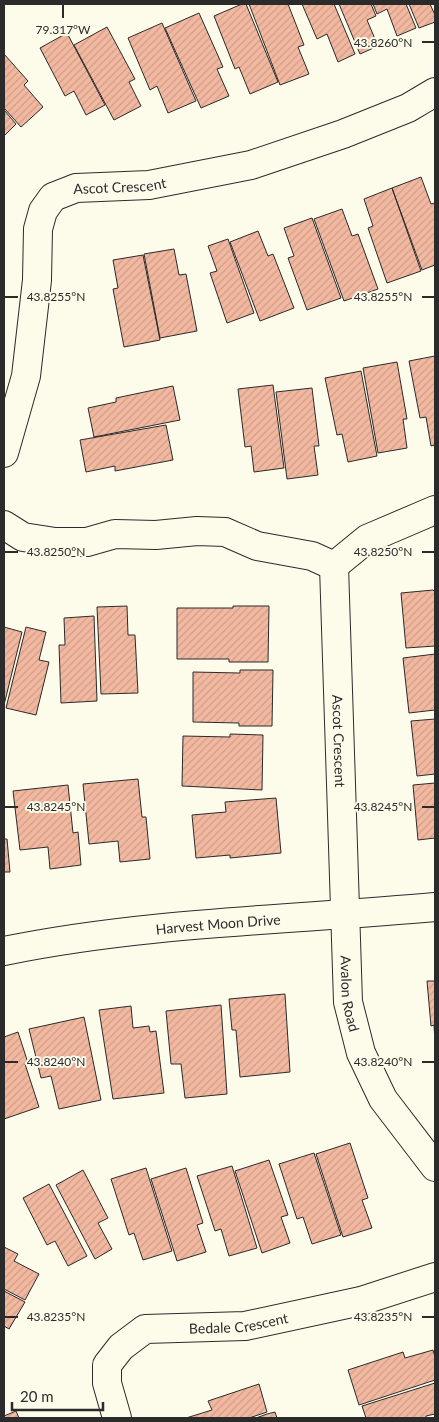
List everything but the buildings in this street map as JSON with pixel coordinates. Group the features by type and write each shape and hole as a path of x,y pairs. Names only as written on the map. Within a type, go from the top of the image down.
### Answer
{"street":[{"name":"Ascot Crescent","path":"4,452 26,376 37,280 38,229 43,211 53,197 76,188 149,185 251,164 352,131 408,108 435,92"},
{"path":"4,525 23,537 55,542 87,542 115,534 156,535 197,531 225,532 257,546 312,556 334,566 367,539 435,510"},
{"name":"Ascot Crescent","path":"334,566 346,915"},
{"name":"Harvest Moon Drive","path":"4,951 51,941 139,929 435,907"},
{"name":"Avalon Road","path":"346,915 348,1002 361,1053 383,1099 435,1167"},
{"name":"Bedale Crescent","path":"117,1418 106,1383 107,1365 121,1347 144,1329 245,1326 361,1301 435,1277"}]}
